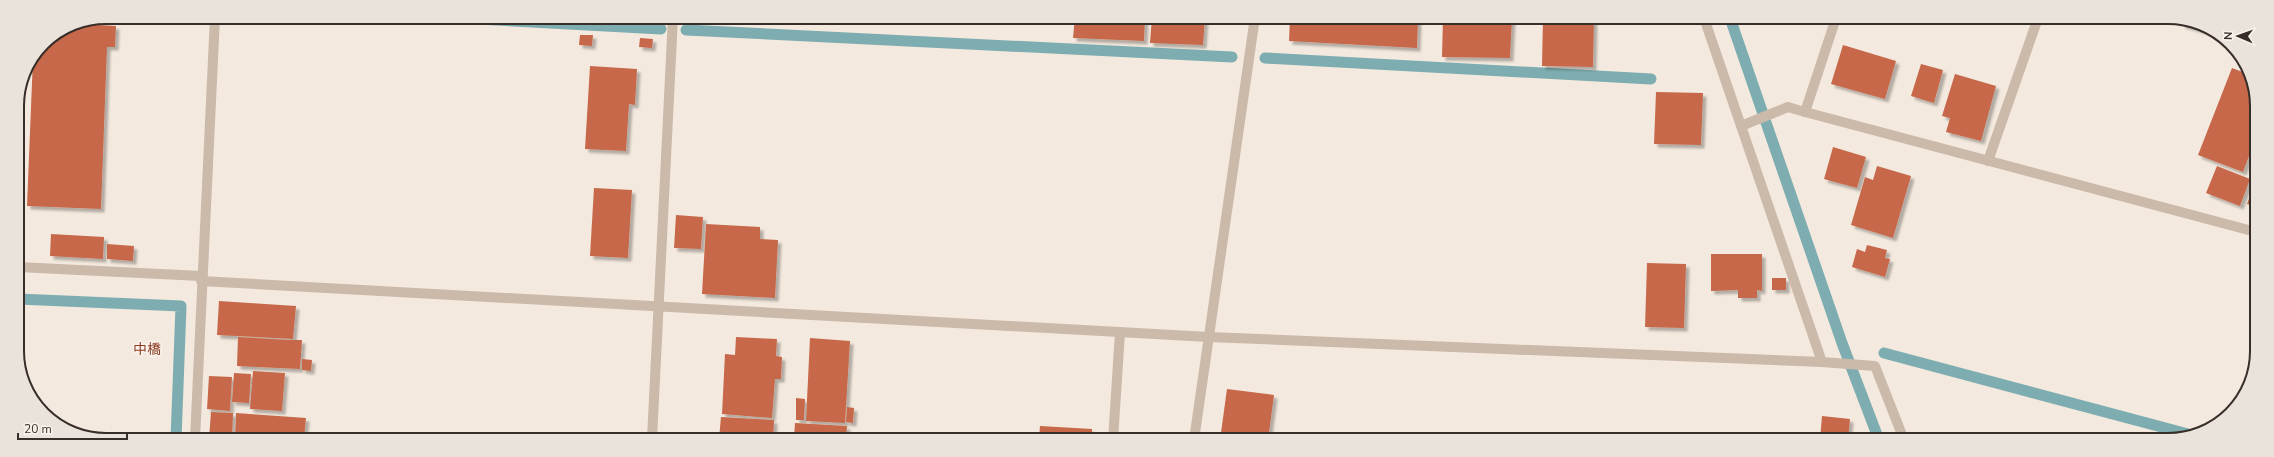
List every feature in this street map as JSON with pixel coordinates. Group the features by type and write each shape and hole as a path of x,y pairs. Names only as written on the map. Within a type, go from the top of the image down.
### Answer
{"street":[{"path":"195,433 201,278 215,24"},
{"path":"652,433 673,24"},
{"path":"1195,433 1254,24"},
{"path":"1706,24 1826,362"},
{"path":"1805,112 1834,24"},
{"path":"1988,161 2036,24"},
{"path":"1741,126 1788,107 2250,230"},
{"path":"24,267 658,306 1209,337 1826,362 1875,366 1901,433"},
{"path":"1113,433 1120,332"}],"building":[{"path":"1074,24 1145,24 1144,41 1073,38"},
{"path":"1151,24 1204,24 1203,45 1150,43"},
{"path":"1290,24 1418,24 1417,48 1289,41"},
{"path":"1443,24 1512,24 1510,58 1442,57"},
{"path":"1543,24 1594,24 1593,67 1542,66"},
{"path":"96,25 116,26 115,47 107,47 101,209 27,206 33,69 44,52 52,44 70,32"},
{"path":"580,35 593,35 592,46 579,45"},
{"path":"640,38 653,39 652,48 639,47"},
{"path":"1843,45 1896,61 1885,99 1831,84"},
{"path":"1921,64 1943,70 1934,103 1911,96"},
{"path":"590,66 637,69 635,105 629,104 626,151 585,149"},
{"path":"2232,68 2243,72 2250,100 2250,153 2243,172 2198,155"},
{"path":"1955,74 1996,86 1981,141 1946,132 1950,118 1942,116"},
{"path":"1656,92 1703,93 1701,145 1654,144"},
{"path":"1833,147 1866,157 1857,188 1824,179"},
{"path":"1877,166 1911,176 1893,238 1851,225 1865,177 1873,180"},
{"path":"2217,166 2250,179 2240,206 2206,193"},
{"path":"594,188 632,190 628,258 590,256"},
{"path":"2250,196 2250,205 2247,204"},
{"path":"676,215 703,217 701,249 674,248"},
{"path":"706,224 760,227 760,239 778,240 775,298 702,294"},
{"path":"51,234 104,237 103,259 50,256"},
{"path":"107,244 134,246 133,261 107,259"},
{"path":"1867,245 1887,250 1885,258 1890,259 1885,277 1852,267 1857,249 1865,252"},
{"path":"1711,254 1762,254 1762,291 1757,290 1757,298 1738,298 1738,290 1711,291"},
{"path":"1647,263 1686,264 1684,328 1645,327"},
{"path":"1772,278 1786,278 1786,290 1772,290"},
{"path":"219,301 296,306 293,339 217,335"},
{"path":"238,337 302,340 300,369 237,366"},
{"path":"736,337 777,339 776,356 782,357 781,379 775,379 772,418 722,414 725,354 735,355"},
{"path":"810,338 850,341 845,423 806,421"},
{"path":"302,359 312,360 311,371 302,370"},
{"path":"253,371 285,373 282,411 250,409"},
{"path":"234,373 251,374 249,403 232,402"},
{"path":"209,376 232,377 230,411 207,409"},
{"path":"1227,389 1274,395 1269,433 1221,433"},
{"path":"796,398 805,399 804,420 796,420"},
{"path":"847,407 854,408 853,423 846,422"},
{"path":"211,412 233,413 232,433 209,433"},
{"path":"236,413 306,418 305,433 235,433"},
{"path":"1822,416 1850,419 1849,433 1821,433"},
{"path":"721,417 774,420 773,433 720,433"},
{"path":"795,423 847,426 846,433 794,433"},
{"path":"1040,426 1092,429 1092,433 1039,433"}],"waterway":[{"path":"569,24 661,29"},
{"path":"1732,24 1842,343 1876,433"},
{"path":"686,30 1232,57"},
{"path":"1265,58 1651,79"},
{"path":"24,299 181,306 176,433"},
{"path":"1884,353 2180,432"}],"district":[{"name":"中橋","path":"147,349"}]}
